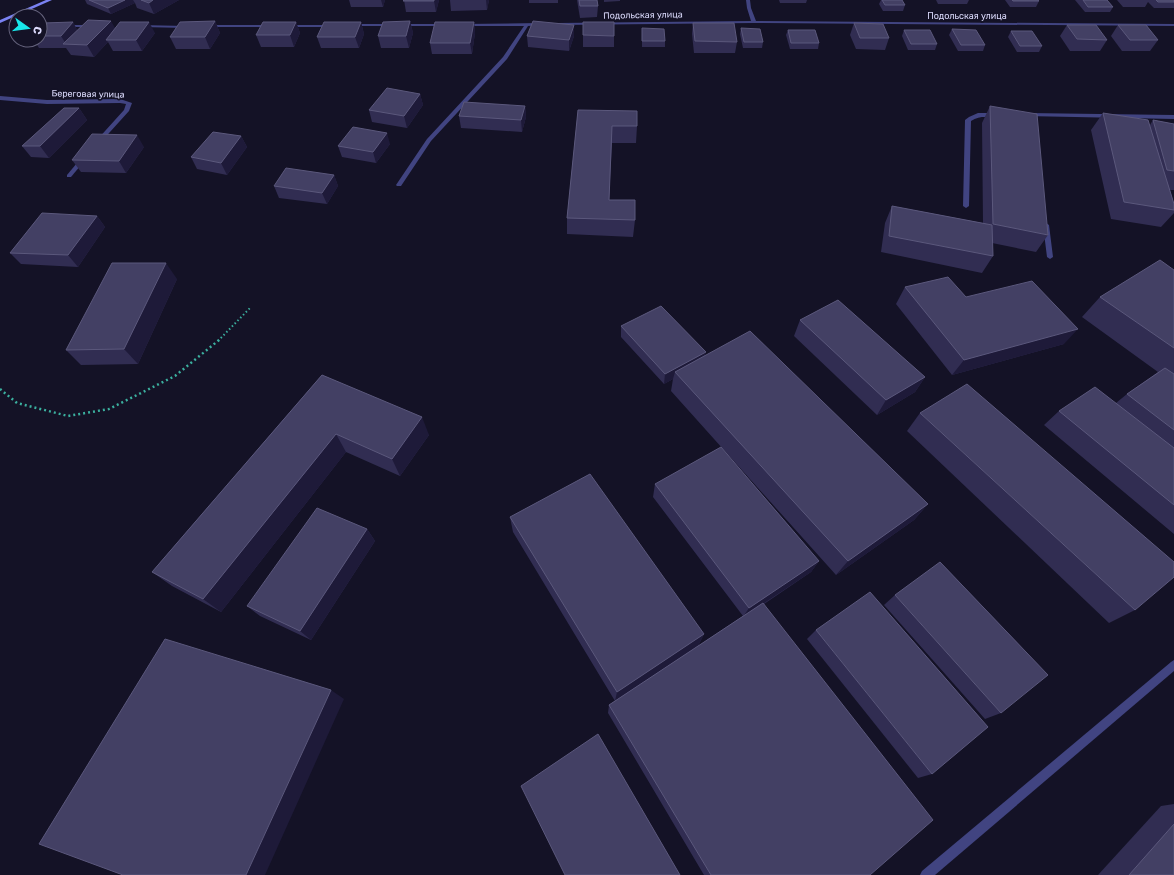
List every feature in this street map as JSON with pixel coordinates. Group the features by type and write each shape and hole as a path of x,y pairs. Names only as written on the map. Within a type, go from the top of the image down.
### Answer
{"main road":[{"path":"32,8 50,0"}],"street":[{"path":"748,0 754,22"},
{"name":"Подольская улица","path":"455,25 754,22 1174,25"},
{"path":"399,185 429,140 505,58 527,24"},
{"path":"48,25 98,26"},
{"path":"343,26 447,25"},
{"path":"136,26 191,27"},
{"path":"199,26 335,26"},
{"name":"Береговая улица","path":"0,98 47,102 120,101 129,103 127,110 95,146"},
{"path":"966,206 968,120 981,114 1004,115"},
{"path":"1019,115 1174,117"},
{"path":"1034,115 1034,123"},
{"path":"69,176 90,152"},
{"path":"1046,220 1050,257"},
{"path":"926,875 1174,665"}],"path":[{"path":"0,389 17,403 68,416 109,409 174,376 215,344 250,308"}],"building":[{"path":"89,0 125,0 108,8"},
{"path":"141,0 153,0 149,3"},
{"path":"434,0 434,1 403,1"},
{"path":"579,0 597,0 598,6 580,6"},
{"path":"882,0 902,0 905,5 885,5"},
{"path":"1012,0 1038,0 1039,1 1013,1"},
{"path":"1083,0 1107,0 1113,7 1088,7"},
{"path":"1156,0 1174,0 1174,2 1158,2"},
{"path":"88,20 111,21 87,45 63,44"},
{"path":"215,21 205,37 170,37 180,22"},
{"path":"410,21 406,36 378,36 383,22"},
{"path":"533,21 574,25 569,40 527,36"},
{"path":"73,22 61,36 48,36 48,23"},
{"path":"120,22 149,22 136,40 106,40"},
{"path":"263,22 296,22 290,35 256,35"},
{"path":"324,22 361,22 355,37 317,37"},
{"path":"435,22 474,22 470,43 430,43"},
{"path":"583,22 614,22 614,36 583,35"},
{"path":"693,23 734,23 737,42 695,41"},
{"path":"854,23 883,24 889,38 860,38"},
{"path":"1067,25 1096,25 1107,40 1077,39"},
{"path":"1118,25 1146,25 1158,40 1130,40"},
{"path":"642,28 664,29 665,41 642,41"},
{"path":"741,28 760,29 763,42 744,42"},
{"path":"952,29 976,30 985,45 961,45"},
{"path":"788,30 815,30 819,43 791,43"},
{"path":"904,30 930,30 937,44 911,44"},
{"path":"1011,31 1032,31 1042,46 1020,46"},
{"path":"387,88 420,94 404,116 369,110"},
{"path":"464,102 525,106 521,120 459,116"},
{"path":"990,106 1037,114 1048,235 993,224"},
{"path":"64,108 79,108 40,146 22,146"},
{"path":"578,110 637,111 637,126 612,126 609,200 635,200 635,220 567,218"},
{"path":"1103,113 1148,120 1174,204 1174,210 1124,202"},
{"path":"1153,120 1174,124 1174,171 1167,170"},
{"path":"353,127 387,133 373,152 338,146"},
{"path":"213,132 241,136 221,163 191,157"},
{"path":"92,134 137,135 119,161 72,160"},
{"path":"286,168 334,175 322,193 274,186"},
{"path":"892,206 992,225 993,256 889,236"},
{"path":"42,213 97,216 68,255 10,253"},
{"path":"1160,260 1174,270 1174,348 1100,297"},
{"path":"112,263 166,263 124,349 66,350"},
{"path":"948,277 966,297 1032,281 1078,329 964,360 905,287"},
{"path":"838,300 925,377 886,400 800,320"},
{"path":"661,306 706,352 665,374 621,326"},
{"path":"750,331 928,504 848,561 675,372"},
{"path":"1165,368 1174,374 1174,430 1127,394"},
{"path":"322,375 422,417 392,459 336,434 203,599 152,572"},
{"path":"967,384 1174,562 1174,577 1135,610 920,413"},
{"path":"1095,387 1174,448 1174,505 1059,411"},
{"path":"721,447 819,561 749,608 655,484"},
{"path":"590,474 704,634 617,692 510,517"},
{"path":"317,508 367,529 300,631 247,606"},
{"path":"940,562 1048,675 1001,713 895,595"},
{"path":"870,592 988,727 932,774 816,630"},
{"path":"763,603 933,820 870,875 711,875 609,705"},
{"path":"165,639 331,690 246,875 123,875 39,844"},
{"path":"598,734 680,875 565,875 521,786"},
{"path":"1174,824 1174,875 1129,875"}]}
